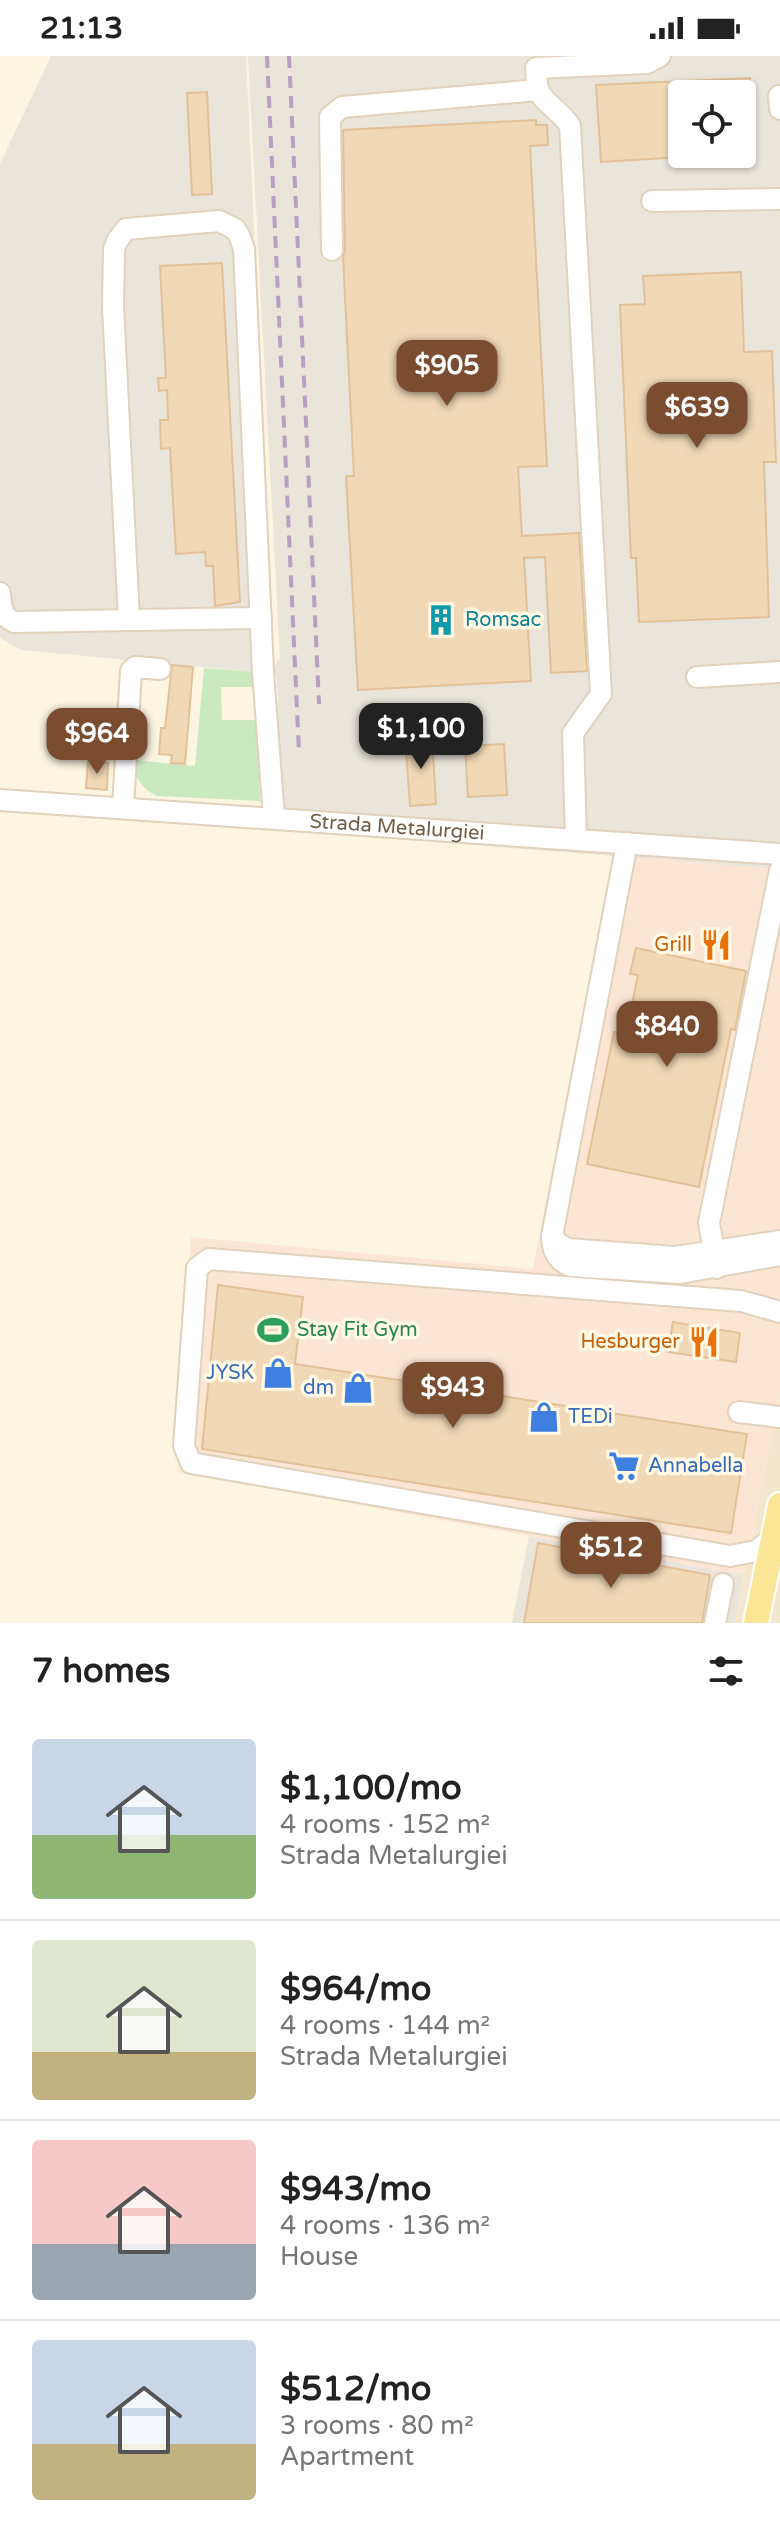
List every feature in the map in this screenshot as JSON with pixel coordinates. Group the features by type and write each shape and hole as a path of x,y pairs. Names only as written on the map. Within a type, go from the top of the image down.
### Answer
{"main road":[{"path":"756,1623 777,1539 780,1505"}],"street":[{"path":"576,840 573,733 601,694 601,678 570,126 538,90 536,68 647,63 660,56"},
{"path":"332,250 330,117 336,111 342,107 538,90"},
{"path":"779,96 780,109"},
{"path":"652,201 780,199"},
{"path":"129,619 113,307 114,250 126,229 219,221 235,229 244,249 261,618 274,818"},
{"path":"0,593 3,613 14,622 261,618"},
{"path":"123,808 131,671 135,667 160,669"},
{"path":"697,677 780,672"},
{"name":"Strada Metalurgiei","path":"6,800 780,854"},
{"path":"627,843 552,1236 568,1249 645,1256 726,1258 780,1255"},
{"path":"726,1258 709,1223 780,870"},
{"path":"726,1258 780,1241"},
{"path":"726,1258 780,1266"},
{"path":"777,1539 756,1551 730,1556 191,1463 184,1446 197,1268 209,1259 741,1301 780,1312"},
{"path":"739,1412 774,1420 780,1403"},
{"path":"715,1623 723,1584"}],"shaded area":[{"path":"51,56 246,56 274,667 280,658 248,56 780,56 780,869 282,830 277,677 255,672 21,650 0,638 0,164"},
{"path":"613,856 780,869 780,1393 744,1575 178,1472 191,1237 533,1269"},
{"path":"780,1394 780,1623 735,1623 744,1575"},
{"path":"529,1536 744,1575 735,1623 512,1623"}],"green space":[{"path":"204,668 255,672 256,687 221,687 222,720 257,720 260,801 157,796 147,790 137,777 134,760 195,766"}],"building":[{"path":"750,78 750,80 706,80"},
{"path":"668,82 668,158 601,162 596,85"},
{"path":"207,92 212,194 192,195 187,93"},
{"path":"536,120 536,125 547,125 548,145 530,146 547,466 518,467 522,536 579,533 587,671 551,673 545,557 524,558 531,681 358,690 346,476 354,476 343,257 343,130"},
{"path":"222,263 240,602 215,606 213,566 206,566 205,552 176,554 170,448 161,449 160,420 168,420 167,390 159,391 158,378 166,378 160,266"},
{"path":"741,272 744,352 772,351 776,462 764,462 769,617 639,622 636,558 631,558 620,305 645,304 643,276"},
{"path":"172,665 193,667 185,764 171,763 172,755 159,754"},
{"path":"432,737 436,804 410,806 405,738"},
{"path":"504,744 507,795 468,797 465,746"},
{"path":"88,762 108,763 107,790 86,788"},
{"path":"636,948 746,971 699,1187 587,1164 614,1032 626,1034 638,975 630,974"},
{"path":"218,1285 303,1297 295,1364 747,1434 731,1533 202,1449"},
{"name":"Hesburger","path":"673,1322 740,1333 736,1362 668,1352"},
{"path":"538,1543 710,1575 702,1623 524,1623"}],"railway":[{"path":"267,56 299,753"},
{"path":"289,56 319,704"}],"place":[{"name":"Romsac","path":"441,620"},
{"name":"Grill","path":"716,945"},
{"name":"Stay Fit Gym","path":"273,1330"},
{"name":"Hesburger","path":"704,1342"},
{"name":"JYSK","path":"278,1373"},
{"name":"dm","path":"358,1388"},
{"name":"TEDi","path":"544,1417"},
{"name":"Annabella","path":"624,1466"}]}
